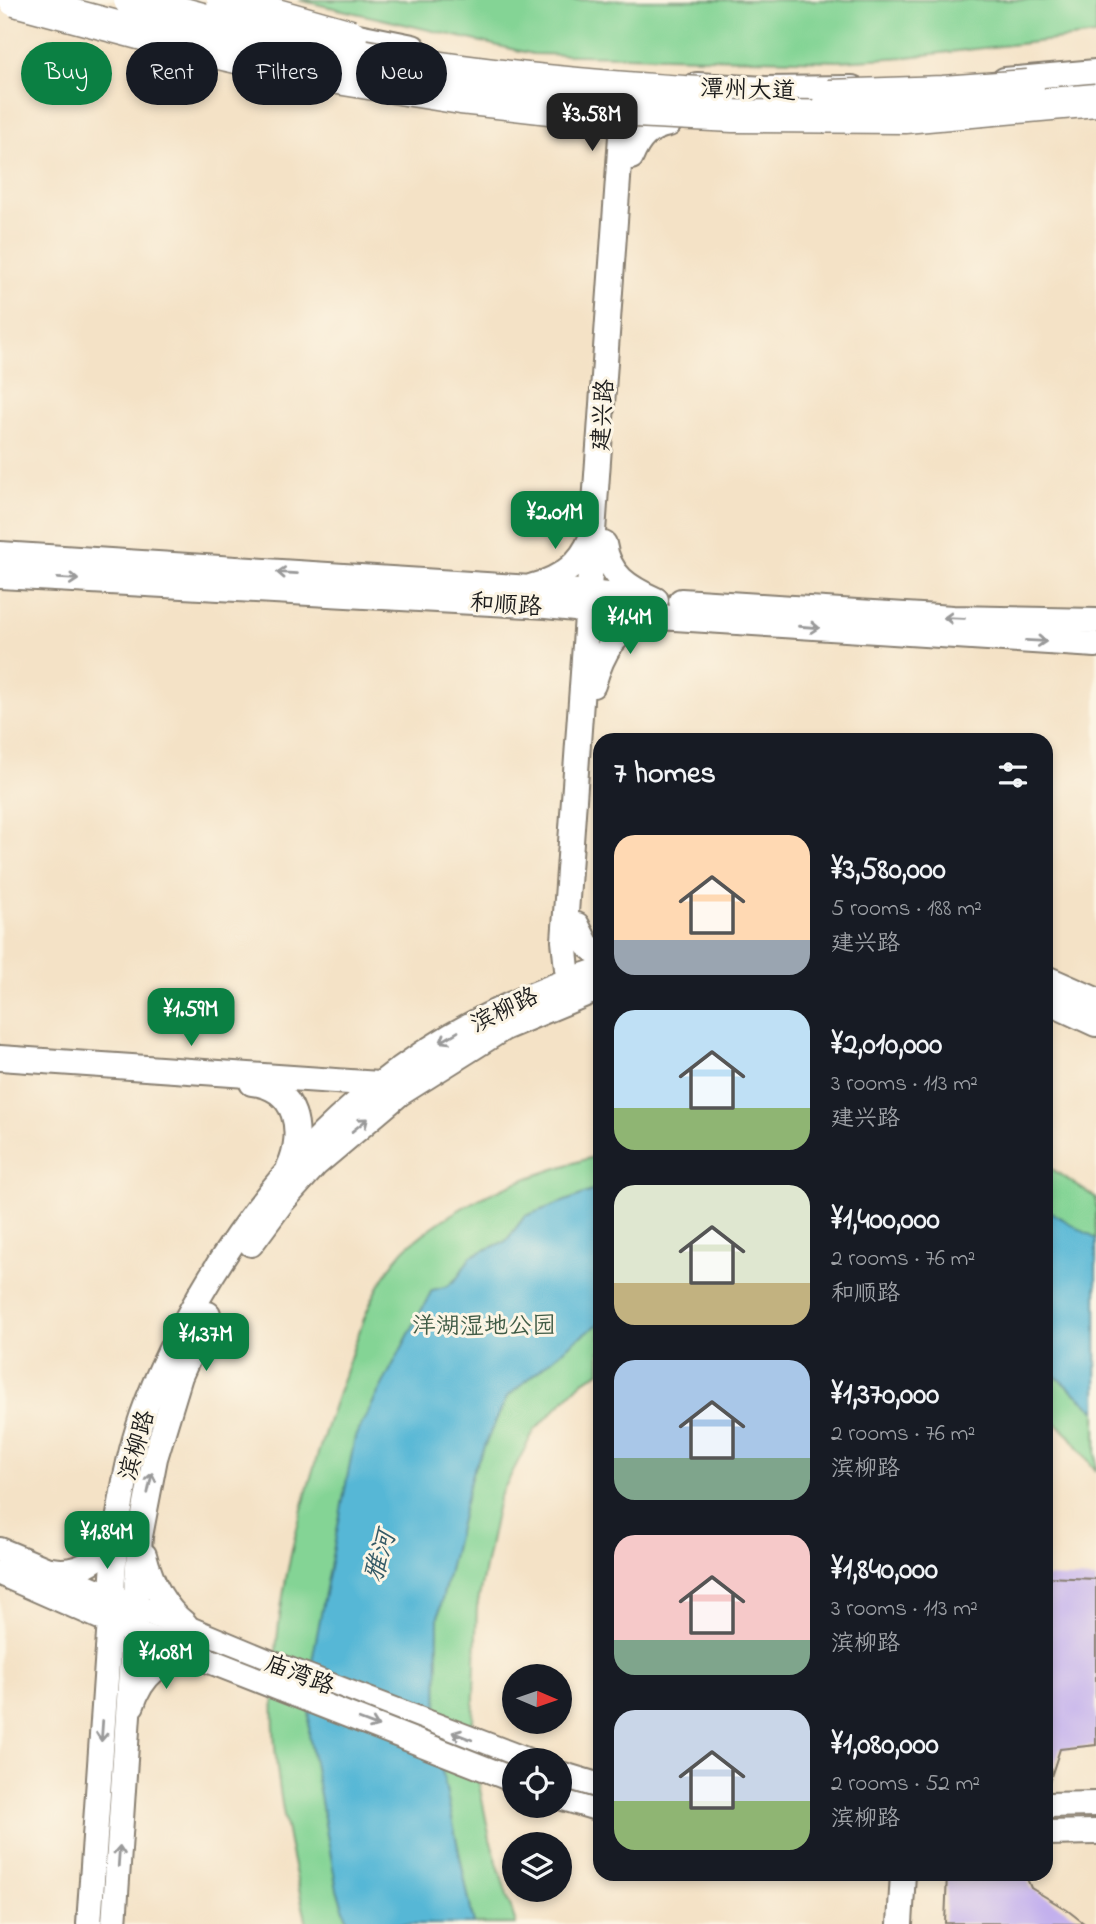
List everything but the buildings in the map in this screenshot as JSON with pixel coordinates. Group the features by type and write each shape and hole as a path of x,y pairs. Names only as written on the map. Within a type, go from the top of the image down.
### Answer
{"highway":[{"name":"潭州大道","path":"15,0 188,46 307,73 463,85 602,87 763,96 930,93 1096,79"},
{"name":"潭州大道","path":"130,0 567,110 841,117 954,114 1096,100"},
{"name":"潭州大道","path":"223,0 308,22 463,85"},
{"name":"潭州大道","path":"0,15 263,82 366,93 463,85"}],"main road":[{"name":"潭州大道","path":"189,0 261,18 414,49 496,72 630,84 765,91 881,90 1096,74"},
{"name":"潭州大道","path":"0,5 226,64 495,106 628,121 815,129 1042,120 1096,113"},
{"name":"建兴路","path":"590,979 567,969 594,603 594,520 630,84"},
{"path":"584,116 607,129 624,166"},
{"path":"594,603 604,544 624,166 646,133 669,124"},
{"path":"588,678 580,645 567,624 524,596 569,569 585,552 594,520"},
{"path":"588,678 598,667 613,639 658,608 617,576 606,559 604,544"},
{"name":"和顺路","path":"0,554 1096,645"},
{"name":"和顺路","path":"0,576 524,596"},
{"name":"和顺路","path":"658,608 1096,621"},
{"path":"537,992 554,975 570,933 587,945 590,979"},
{"name":"滨柳路","path":"114,1924 135,1620 126,1472 138,1427 160,1371 187,1317 220,1261 260,1202 346,1112 379,1084 431,1048 483,1017 537,992 590,979"},
{"name":"滨柳路","path":"89,1924 111,1609 130,1526 155,1458 180,1376 199,1329 225,1283 282,1202 331,1150 399,1094 504,1028 590,979"},
{"path":"1053,981 1096,1000"},
{"path":"1053,1004 1096,1024"},
{"path":"0,1058 379,1084"},
{"path":"0,1066 271,1086 288,1102 297,1132 297,1145 286,1172"},
{"path":"105,1687 102,1655 96,1636 86,1620 46,1581 92,1561 130,1526 161,1598 194,1644 156,1667 135,1697 128,1716"},
{"name":"庙湾路","path":"0,1550 46,1581 502,1775"},
{"name":"庙湾路","path":"0,1573 46,1581"},
{"name":"庙湾路","path":"194,1644 502,1752"},
{"path":"572,1777 593,1784"},
{"path":"572,1801 593,1807"},
{"path":"1053,1805 1096,1804"},
{"path":"1053,1833 1096,1832"},
{"path":"892,1924 895,1881"},
{"path":"900,1924 903,1881"}],"green space":[{"path":"299,0 1096,0 1096,35 907,57 838,61 533,54"},
{"name":"洋湖湿地公园","path":"593,1157 593,1376 583,1381 534,1431 499,1498 477,1607 472,1749 490,1839 502,1878 502,1902 509,1902 516,1924 307,1924 286,1827 277,1768 274,1671 287,1576 309,1482 365,1317 391,1266 403,1251 443,1220 508,1186"},
{"path":"1053,1170 1096,1198 1096,1471 1070,1436 1053,1420"}],"water":[{"name":"洋湖湿地公园","path":"593,1191 593,1328 507,1397 472,1473 438,1617 437,1746 474,1924 349,1924 337,1890 309,1735 311,1666 355,1437 432,1290 448,1286 457,1278 471,1256 506,1241 525,1216"},
{"path":"1053,1213 1096,1239 1096,1411 1053,1374"}],"water label":[{"name":"雅河","path":"379,1556"}]}
